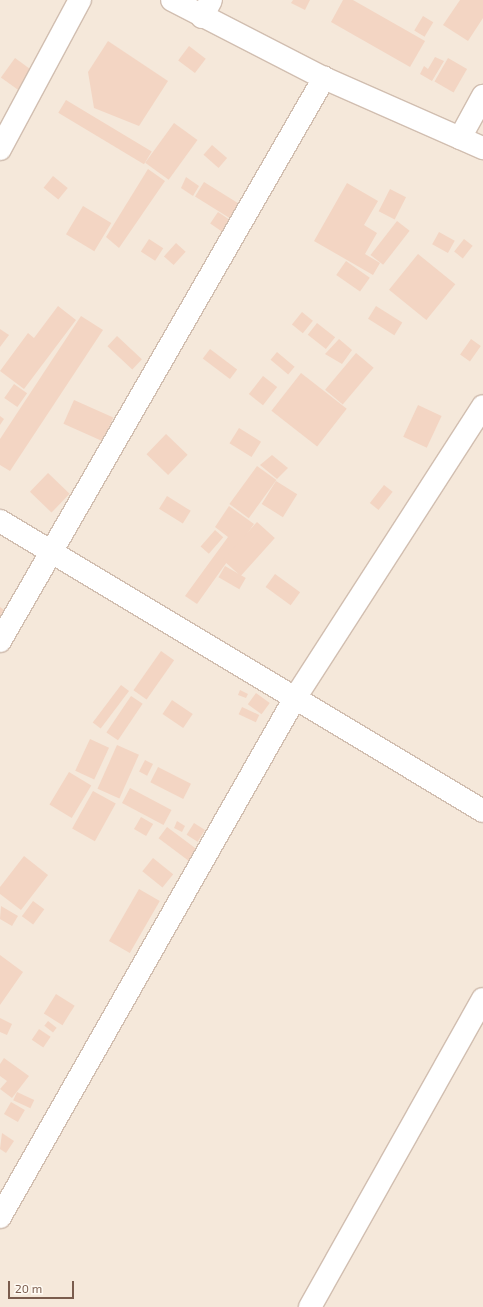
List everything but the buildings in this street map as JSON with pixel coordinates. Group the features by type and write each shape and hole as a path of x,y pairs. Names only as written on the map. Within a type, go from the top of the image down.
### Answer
{"street":[{"path":"0,149 80,0"},
{"path":"172,0 207,9 324,78 483,148"},
{"path":"0,641 53,552 324,78"},
{"path":"460,138 483,96"},
{"path":"0,1217 295,698 483,406"},
{"path":"0,521 483,811"},
{"path":"310,1307 483,999"}],"shaded area":[{"path":"0,0 483,0 483,1307 0,1307"}]}
